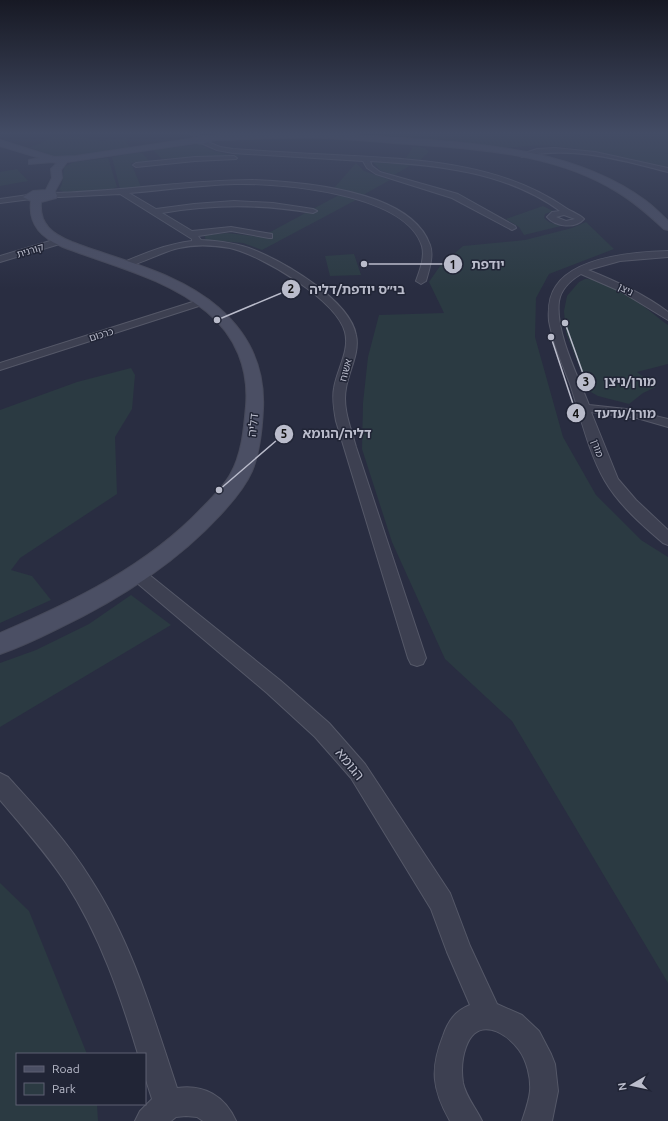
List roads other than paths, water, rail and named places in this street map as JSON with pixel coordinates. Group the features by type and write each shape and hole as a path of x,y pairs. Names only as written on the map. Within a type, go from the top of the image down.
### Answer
{"street":[{"path":"41,196 46,184"},
{"name":"דליה","path":"0,644 78,608 136,573 183,540 208,516 229,492 242,471 251,446 255,387 249,355 241,340 229,325 202,302 168,281 60,241 46,231 36,218 41,196 51,184"},
{"path":"0,201 41,196 122,192 201,184"},
{"path":"279,184 312,187 352,196 387,208 412,224 426,244 427,255 421,281"},
{"path":"416,184 455,196 512,228"},
{"path":"515,184 539,193 569,214"},
{"path":"610,184 632,196 650,209 668,227"},
{"path":"122,192 194,238 231,230 269,236"},
{"path":"154,212 222,203 263,204 313,211"},
{"name":"אשוח","path":"125,265 194,238 239,247 283,268 324,298 349,326 352,336 339,393 340,412 349,447 417,658"},
{"name":"קורנית","path":"0,259 60,241"},
{"name":"מורן","path":"668,254 637,255 604,261 580,270 567,279 558,290 554,301 560,343 611,480 622,496 643,518 668,539"},
{"name":"ניצן","path":"580,270 631,291 654,305 668,317"},
{"name":"כרכום","path":"0,367 202,302"},
{"path":"584,408 622,411 647,416 668,423"},
{"name":"הגומא","path":"136,573 307,716 322,730 358,771 441,902 460,952 488,1014"},
{"path":"0,784 49,840 83,888 110,938 133,992 159,1113 185,1100 206,1105 221,1121"},
{"path":"466,1121 457,1107 449,1086 447,1063 451,1043 459,1028 472,1018 488,1014 501,1017 517,1026 530,1041 541,1061 545,1086 543,1108 537,1121"}],"place":[{"name":"יודפת","path":"364,264"},
{"name":"בי״ס יודפת/דליה","path":"217,320"},
{"name":"מורן/ניצן","path":"565,323"},
{"name":"מורן/עדעד","path":"551,337"},
{"name":"דליה/הגומא","path":"219,490"}]}
